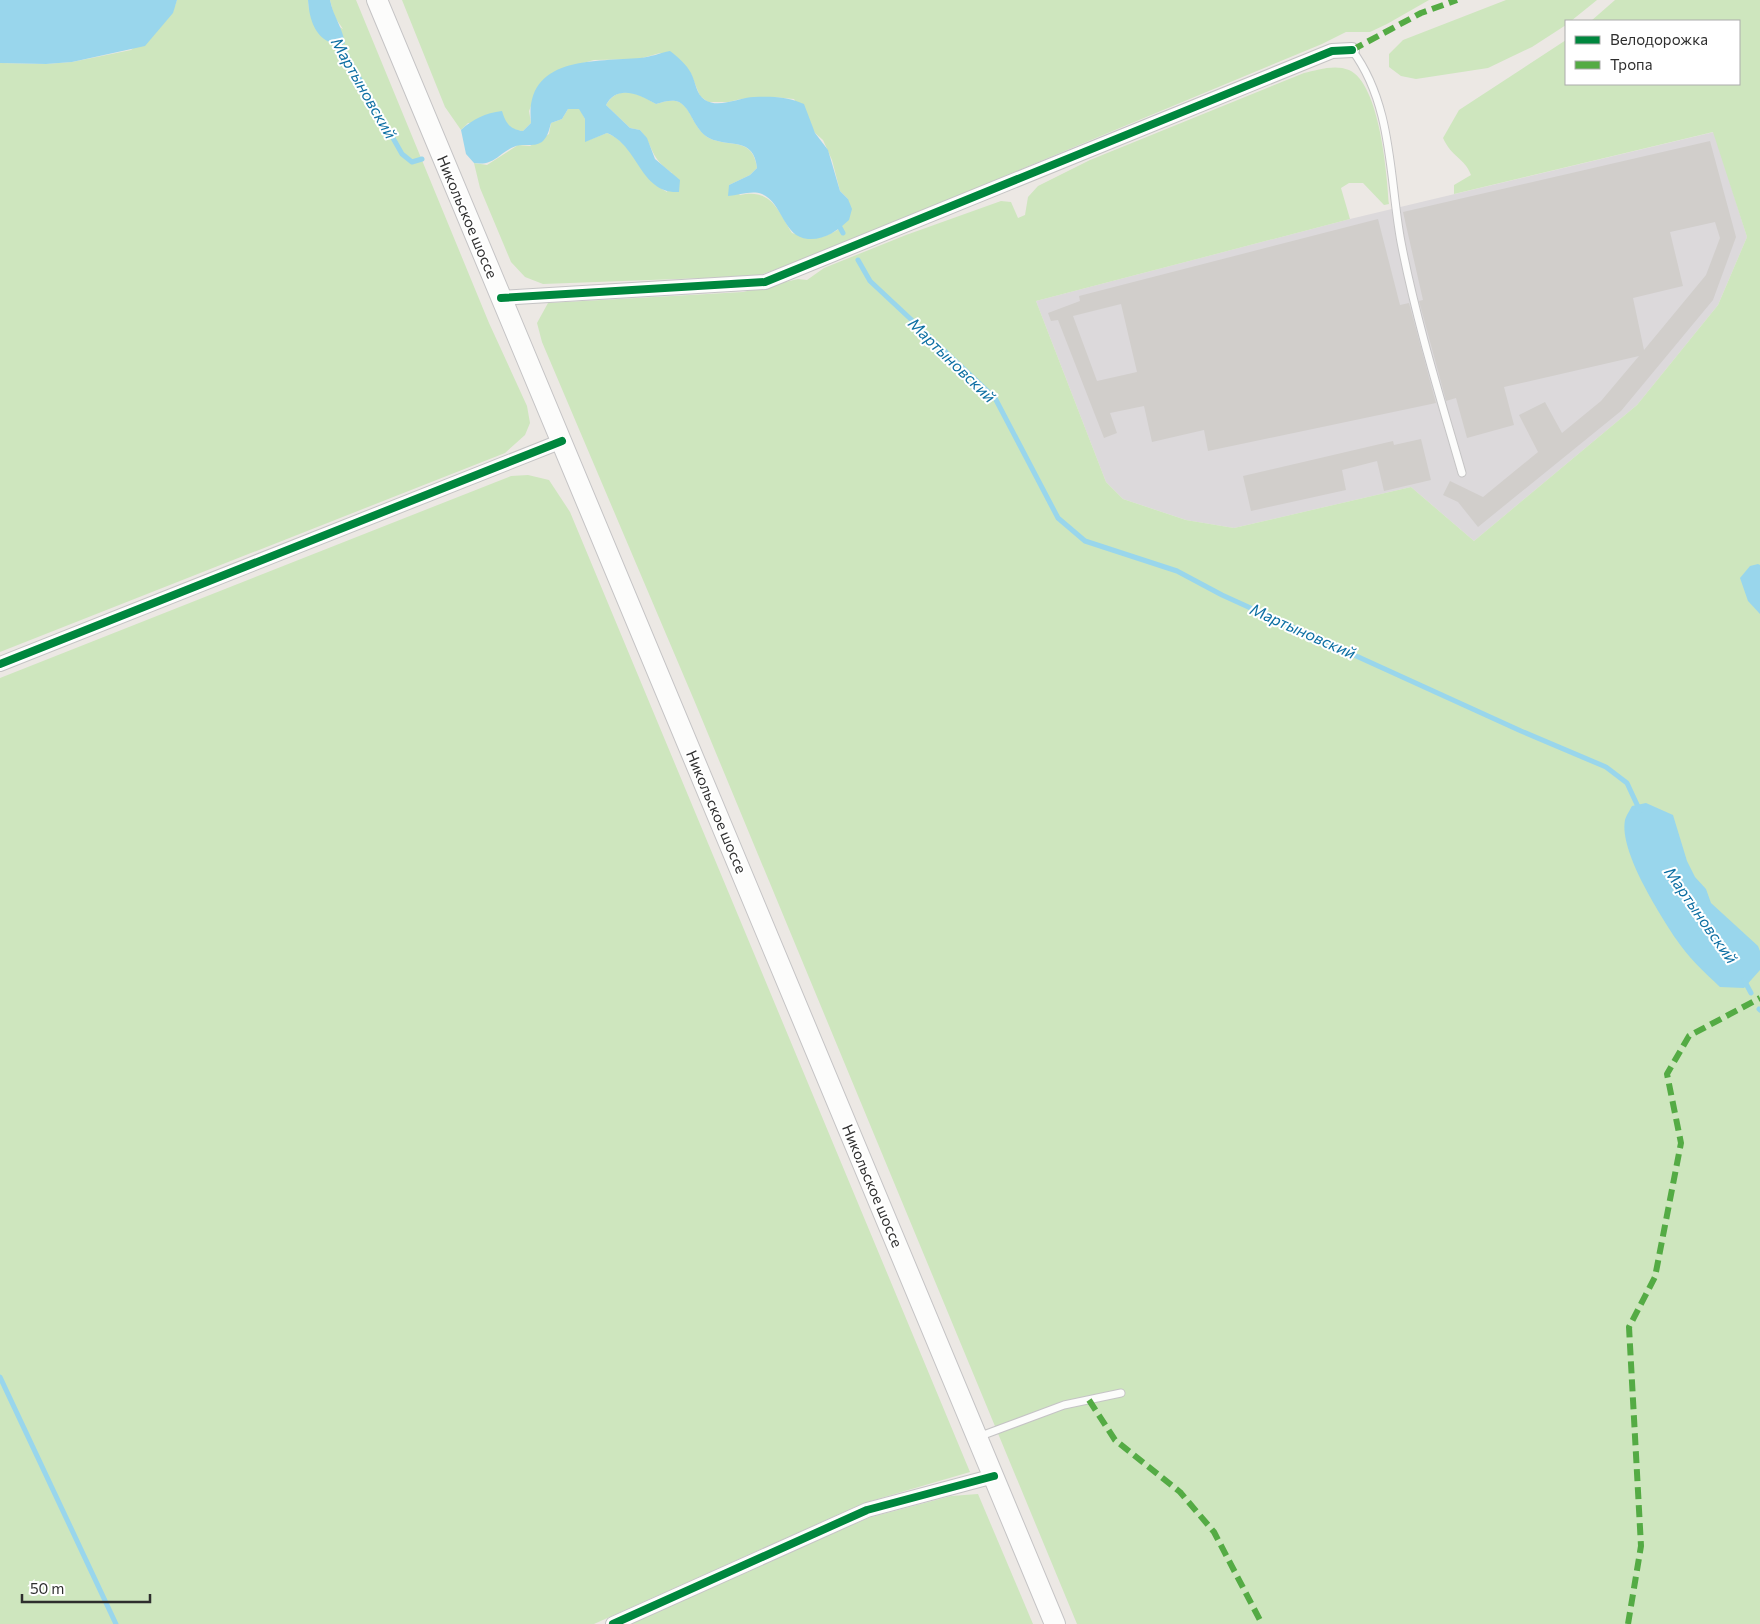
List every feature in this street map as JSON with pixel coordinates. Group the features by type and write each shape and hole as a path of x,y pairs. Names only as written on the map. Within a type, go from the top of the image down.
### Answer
{"main road":[{"name":"Никольское шоссе","path":"377,0 1055,1624"}],"street":[{"path":"501,298 765,282 1332,51 1352,50"},
{"path":"0,664 562,441"},
{"path":"614,1624 867,1510 994,1476"}],"lane":[{"path":"1352,50 1364,67 1385,123 1401,243 1428,355 1462,473"},
{"path":"978,1437 1064,1405 1121,1393"}],"shaded area":[{"path":"1714,132 1747,237 1718,305 1637,405 1474,541 1411,487 1234,528 1186,520 1123,499 1106,482 1036,301 1350,219"}],"green space":[{"path":"177,0 308,0 309,10 343,29 334,16 330,0 356,0 489,323 527,406 530,423 525,435 505,453 0,652 0,63 46,64 72,62 131,50 161,26 172,13"},
{"path":"402,0 1429,0 1370,32 1346,32 1322,44 817,254 757,276 543,284 525,277 511,262 480,188 474,163 487,165 518,145 530,146 549,134 551,123 562,119 568,109 580,109 585,119 586,141 607,133 617,138 631,152 649,177 667,192 672,173 659,162 640,130 630,128 606,105 617,94 636,94 656,104 670,101 679,102 687,109 699,129 709,138 739,145 751,151 757,168 750,175 729,185 740,195 751,194 766,198 778,209 792,233 816,238 826,236 839,229 848,199 840,191 832,160 823,140 815,133 794,99 773,97 741,99 728,102 708,102 700,96 691,74 660,53 639,59 594,60 583,63 533,101 529,111 531,123 523,131 513,130 505,122 468,123 461,130 445,107"},
{"path":"1506,0 1597,0 1572,20 1565,20 1565,26 1532,47 1488,68 1416,79 1401,76 1389,67 1389,54 1403,40"},
{"path":"1615,0 1760,0 1760,1624 1077,1624 694,700 542,342 537,323 548,303 743,292 798,279 807,280 824,268 906,235 1001,201 1011,202 1018,218 1025,215 1028,197 1038,186 1090,160 1304,73 1326,68 1344,68 1360,79 1375,111 1384,152 1389,204 1384,205 1363,183 1349,183 1341,188 1350,219 1036,301 1106,482 1123,499 1186,520 1234,528 1411,487 1474,541 1637,405 1718,305 1747,237 1713,132 1454,194 1454,185 1471,175 1465,164 1450,150 1443,138 1459,110 1565,41 1565,85 1740,85 1740,20 1592,20"},
{"path":"528,475 549,480 570,512 970,1472 864,1503 594,1624 0,1624 0,678 511,476"},
{"path":"978,1494 1033,1624 627,1624 868,1518 951,1496"}],"water":[{"path":"0,0 177,0 173,13 145,46 72,62 46,64 0,63"},
{"path":"308,0 330,0 345,44 329,42 319,34 309,12"},
{"path":"670,51 689,70 696,88 705,100 723,103 748,97 767,97 786,98 804,104 815,133 828,150 840,191 848,199 852,209 849,220 830,234 820,238 808,239 800,237 793,232 775,205 762,194 750,193 728,196 729,185 750,175 757,168 751,151 746,147 709,138 699,130 687,109 679,102 670,101 656,104 636,94 622,93 616,95 606,105 630,128 640,130 647,138 655,159 680,180 679,192 666,191 656,185 648,178 618,139 607,133 585,142 585,119 579,109 568,109 562,119 551,123 546,137 540,143 516,146 487,163 474,163 466,154 461,130 485,115 502,111 509,125 523,131 531,123 532,101 539,85 551,74 566,66 584,62 644,57"},
{"path":"1760,565 1760,614 1748,601 1740,578 1750,566"},
{"path":"1646,803 1673,815 1687,861 1695,877 1706,889 1711,903 1758,946 1760,951 1760,970 1744,988 1720,987 1696,964 1676,939 1642,881 1628,848 1625,820 1632,806"}],"building":[{"path":"1710,141 1736,237 1713,300 1621,411 1478,527 1458,502 1443,495 1450,481 1483,497 1538,452 1519,415 1545,402 1562,433 1601,401 1639,356 1504,387 1514,425 1467,438 1456,398 1446,401 1419,301 1423,300 1403,212","holes":["1715,222 1720,238 1706,275 1644,350 1633,298 1683,286 1670,232"]},
{"path":"1378,219 1400,305 1409,303 1436,403 1208,451 1204,430 1152,442 1144,406 1110,413 1117,433 1104,438 1058,320 1051,321 1048,313 1080,301 1079,296","holes":["1121,304 1137,372 1097,381 1073,316"]},
{"path":"1421,439 1431,480 1384,491 1377,461 1342,470 1346,490 1251,511 1243,476 1393,441 1394,445"}],"waterway":[{"name":"Мартыновский","path":"337,39 402,154 412,162 422,159"},
{"name":"Мартыновский","path":"837,222 843,233"},
{"name":"Мартыновский","path":"858,260 870,281 995,398 1058,518 1085,541 1177,571 1222,595 1521,731 1606,767 1627,783 1640,811"},
{"name":"Мартыновский","path":"1744,980 1751,993"},
{"path":"0,1377 116,1624"}],"marked path":[{"path":"1352,50 1421,13 1457,0"},
{"path":"1628,1624 1641,1546 1629,1327 1655,1277 1681,1143 1667,1074 1689,1036 1760,998"},
{"path":"1089,1400 1115,1440 1180,1492 1214,1532 1262,1624"}],"cycle path":[{"path":"501,298 765,282 1332,51 1352,50"},
{"path":"0,664 562,441"},
{"path":"613,1624 867,1510 994,1476"}]}
